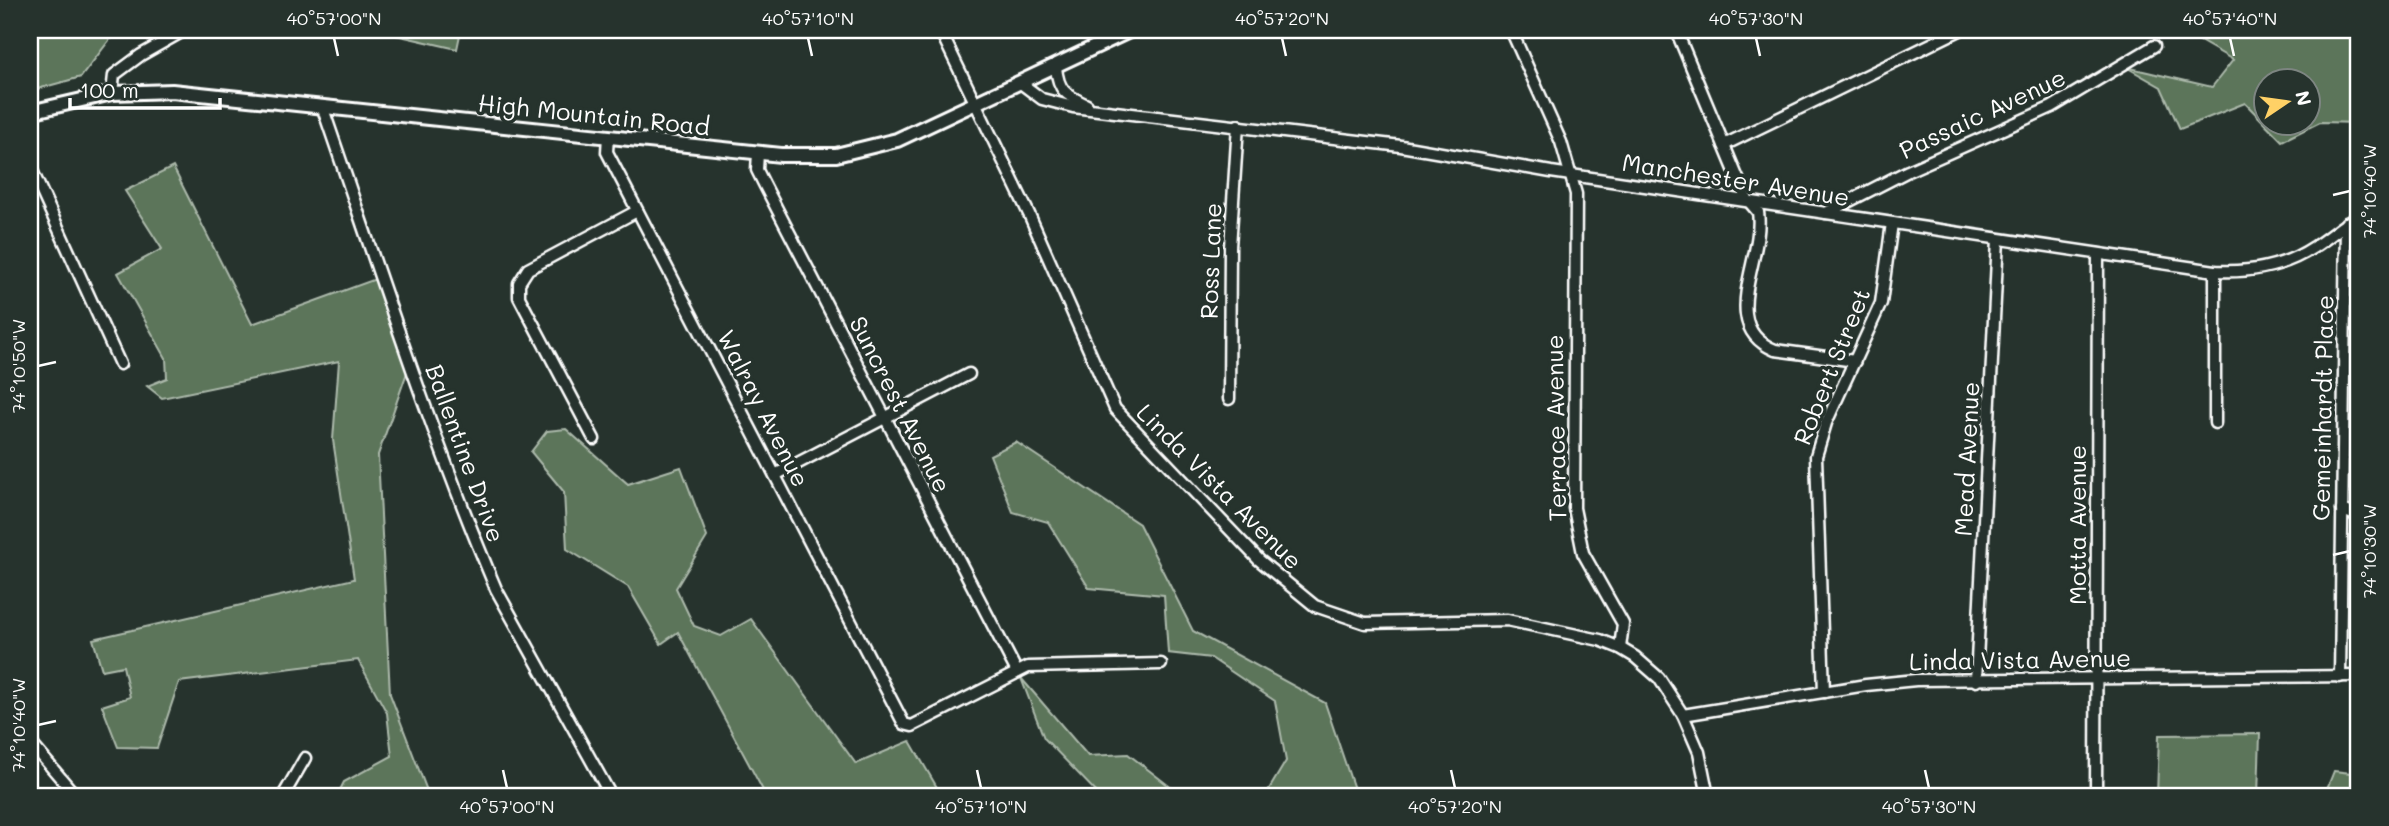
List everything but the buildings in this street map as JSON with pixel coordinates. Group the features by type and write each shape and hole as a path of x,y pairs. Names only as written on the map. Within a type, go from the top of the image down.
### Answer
{"street":[{"path":"112,93 114,75 141,55 185,30"},
{"name":"Linda Vista Avenue","path":"940,30 977,104 1115,409 1259,560 1315,606 1365,623 1507,620 1600,640 1620,649"},
{"name":"High Mountain Road","path":"30,112 112,93 172,91 758,153 817,156 876,146 1022,84 1131,30"},
{"name":"Terrace Avenue","path":"1511,30 1572,175 1576,242 1574,508 1583,553 1623,624 1620,649"},
{"path":"1676,30 1759,220 1745,310 1749,331 1756,339 1775,350 1855,361"},
{"path":"1724,145 1960,30"},
{"name":"Passaic Avenue","path":"1826,214 1908,171 2052,107 2154,46"},
{"name":"Manchester Avenue","path":"1056,67 1057,83 1063,93 1094,109"},
{"name":"Manchester Avenue","path":"1022,84 1036,96 1056,104 1410,148 1826,214 2216,271 2256,271 2286,262 2318,245 2359,216"},
{"name":"Ballentine Drive","path":"322,106 425,405 481,553 503,600 611,796"},
{"name":"Ross Lane","path":"1229,399 1230,247 1238,125"},
{"name":"Walray Avenue","path":"608,136 607,152 904,724 912,726 1017,672"},
{"name":"Suncrest Avenue","path":"758,153 757,170 1017,672"},
{"path":"30,166 120,364"},
{"path":"594,439 519,297 519,283 528,269 637,211"},
{"name":"Robert Street","path":"1824,692 1816,456 1826,423 1881,303 1892,223"},
{"name":"Gemeinhardt Place","path":"2340,677 2346,223"},
{"name":"Mead Avenue","path":"1976,681 1998,239"},
{"name":"Motta Avenue","path":"2096,796 2098,254"},
{"path":"2216,271 2216,423"},
{"path":"775,475 970,374"},
{"path":"2342,510 2359,516"},
{"path":"1620,649 1635,657 1659,678 1683,715 1699,751 1708,796"},
{"path":"1017,672 1028,667 1161,664"},
{"name":"Linda Vista Avenue","path":"1683,715 1916,680 2359,676"},
{"path":"30,742 76,796"},
{"path":"283,796 305,758"}],"green space":[{"path":"30,30 117,30 81,77 30,91"},
{"path":"374,30 461,30 457,49"},
{"path":"2181,30 2293,30 2359,38 2359,123 2322,122 2322,66 2252,66 2252,110 2245,103 2180,129 2161,87 2126,67 2212,87 2233,60"},
{"path":"2277,136 2292,136 2282,141"},
{"path":"173,167 252,324 384,276 411,361 378,455 390,694 429,796 337,796 344,782 392,756 387,713 358,660 179,682 157,748 118,747 102,706 130,697 123,666 102,670 93,639 354,579 333,440 339,361 162,398 147,386 167,378 166,358 118,273 162,249 125,191"},
{"path":"566,429 628,484 681,467 707,537 676,588 694,626 721,636 751,619 856,764 910,741 942,796 766,796 678,632 661,644 628,587 567,549 564,492 531,452 547,431"},
{"path":"1016,442 1139,524 1193,631 1325,703 1355,792 1370,796 1265,796 1286,761 1275,701 1211,658 1168,653 1164,595 1089,588 1048,522 1013,512 990,455"},
{"path":"1021,678 1088,756 1128,754 1182,796 1100,796 1044,738"},
{"path":"2260,734 2258,796 2157,796 2159,735"},
{"path":"2334,771 2359,774 2359,796 2324,796"}]}
